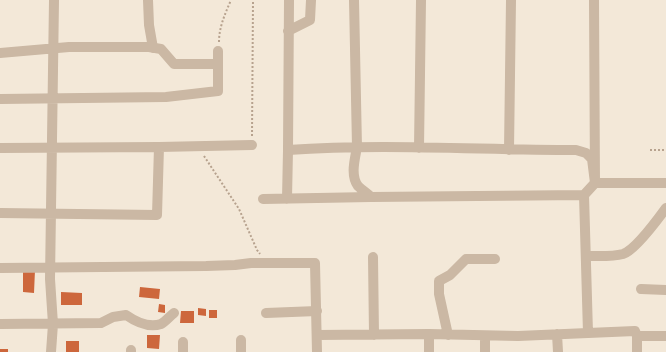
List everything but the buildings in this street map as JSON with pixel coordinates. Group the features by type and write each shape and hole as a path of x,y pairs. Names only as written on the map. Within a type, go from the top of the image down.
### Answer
{"street":[{"path":"51,352 53,324 50,269 54,0"},
{"path":"148,0 149,25 154,48"},
{"path":"287,199 289,0"},
{"path":"288,31 310,20 311,0"},
{"path":"354,0 357,147 354,164 354,177 358,186 371,197"},
{"path":"419,148 421,0"},
{"path":"510,150 511,0"},
{"path":"588,333 584,195 595,182 594,0"},
{"path":"0,53 69,47 154,48 161,49 174,64 218,64"},
{"path":"0,99 166,97 218,91 218,51"},
{"path":"0,148 52,149 252,145"},
{"path":"0,213 157,215 159,147"},
{"path":"288,150 357,147 596,150"},
{"path":"576,150 586,153 592,159 595,182"},
{"path":"595,182 666,183"},
{"path":"263,199 584,195"},
{"path":"586,256 623,254 631,250 657,221 666,208"},
{"path":"373,257 374,335"},
{"path":"448,335 439,294 440,281 450,276 466,259 495,259"},
{"path":"0,268 50,269 206,266 235,265 251,262 315,263 317,352"},
{"path":"641,290 666,290"},
{"path":"266,313 317,311"},
{"path":"0,324 101,323 113,317 126,315 135,321 150,325 161,324 174,313"},
{"path":"317,335 429,334 485,336 635,331 637,336 637,352"},
{"path":"429,334 429,352"},
{"path":"557,334 558,352"},
{"path":"485,336 485,352"},
{"path":"637,336 666,336"},
{"path":"241,340 241,352"}],"path":[{"path":"218,51 219,33 231,0"},
{"path":"252,145 253,0"},
{"path":"198,146 239,209 257,250 267,263"},
{"path":"650,150 666,150"}]}
